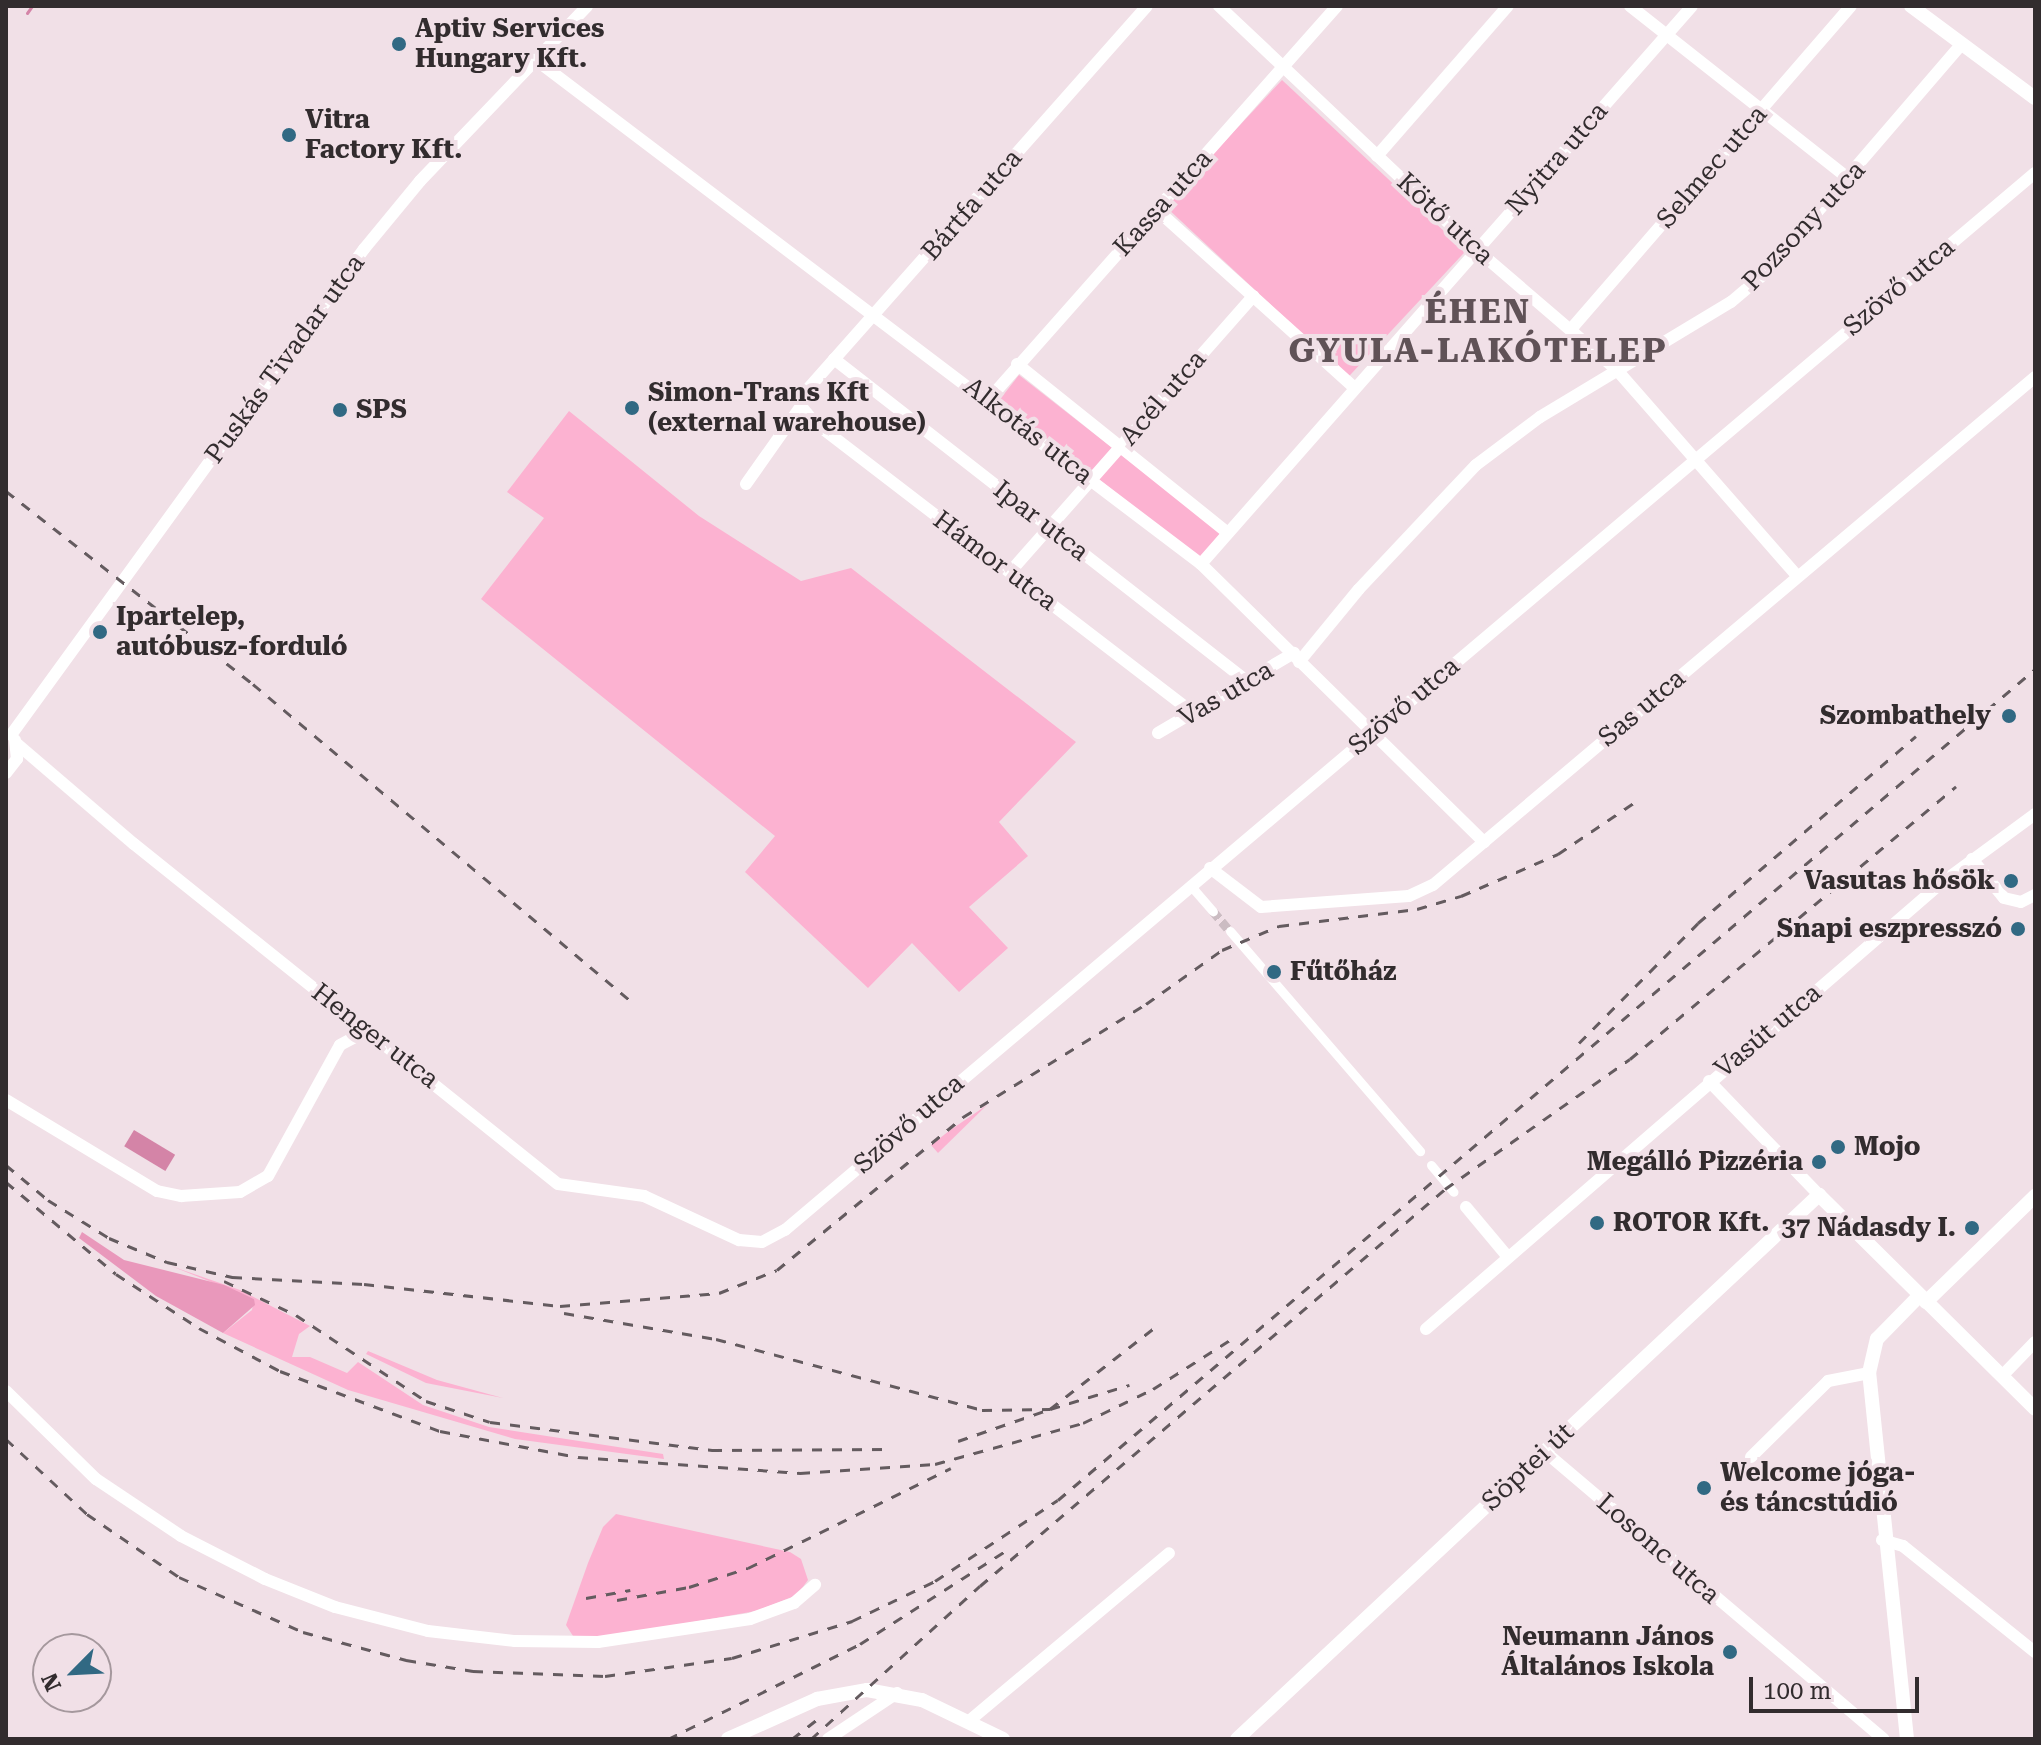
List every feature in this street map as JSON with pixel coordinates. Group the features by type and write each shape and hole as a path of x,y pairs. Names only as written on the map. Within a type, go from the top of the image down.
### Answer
{"street":[{"name":"Puskás Tivadar utca","path":"6,773 17,759 11,737 364,249 420,181 587,6"},
{"name":"Bártfa utca","path":"746,484 801,406 806,391 875,317 1147,6"},
{"name":"Kötő utca","path":"1219,6 1477,250 1572,328 1616,369 1797,576"},
{"name":"Kassa utca","path":"989,399 1337,6"},
{"path":"1377,156 1508,6"},
{"path":"1630,6 1850,180"},
{"name":"Nyitra utca","path":"1201,564 1692,6"},
{"name":"Selmec utca","path":"1572,328 1851,6"},
{"path":"1911,6 2035,98"},
{"name":"Pozsony utca","path":"1297,658 1476,465 1616,369 1750,288 1850,180 1962,44"},
{"name":"Alkotás utca","path":"536,60 875,317 989,399 1201,564 1484,842"},
{"name":"Szövő utca","path":"773,1238 2035,173"},
{"path":"1157,210 1355,388"},
{"name":"Acél utca","path":"1010,572 1253,296"},
{"name":"Ipar utca","path":"834,359 1248,682"},
{"name":"Alkotás utca","path":"1017,364 1228,533"},
{"name":"Sas utca","path":"1210,868 1261,907 1396,898 1433,885 2035,377"},
{"name":"Hámor utca","path":"801,406 814,422 1193,713"},
{"name":"Vas utca","path":"1158,733 1297,658"},
{"name":"Henger utca","path":"11,737 134,844 558,1184 656,1199 739,1240 773,1238"},
{"name":"Vasút utca","path":"1426,1329 1709,1081 1972,859 2035,814"},
{"path":"1972,859 2004,898 2021,902 2035,895"},
{"path":"1190,885 1213,911"},
{"path":"1230,931 1420,1151"},
{"path":"6,1100 157,1191 181,1196 240,1192 268,1176 340,1045 359,1035 376,1037"},
{"path":"1709,1081 2035,1409"},
{"path":"1431,1165 1454,1192"},
{"name":"Söptei út","path":"1237,1739 1819,1195"},
{"path":"1907,1739 1882,1540 1869,1373 1877,1339 2035,1196"},
{"path":"1466,1207 1508,1257"},
{"path":"2002,1376 2035,1342"},
{"path":"1751,1457 1828,1381 1869,1373"},
{"path":"6,1391 96,1479 181,1536 265,1579 386,1621 475,1637 598,1642 750,1619 794,1603 815,1585"},
{"name":"Losonc utca","path":"1544,1451 1883,1739"},
{"path":"1882,1540 1903,1546 2035,1652"},
{"path":"969,1721 1169,1553"},
{"path":"728,1739 837,1693 897,1693 969,1721 1003,1739"},
{"path":"828,1739 897,1693"}],"shaded area":[{"path":"1282,80 1466,251 1348,377 1165,206"},
{"path":"1019,375 1221,533 1200,559 999,401"},
{"path":"569,411 699,516 801,581 851,568 1076,742 999,822 1028,856 969,907 1008,948 959,992 912,943 868,988 745,872 775,836 481,599 544,518 507,492"},
{"path":"987,1105 938,1153 931,1145 949,1131"},
{"path":"134,1130 175,1155 165,1171 124,1146"},
{"path":"82,1232 124,1260 224,1285 254,1299 255,1305 223,1333 156,1296 79,1238"},
{"path":"171,1266 240,1290 310,1326 299,1334 292,1357 310,1357 347,1373 358,1362 423,1405 489,1427 663,1454 664,1459 515,1439 348,1390 223,1333 252,1310 254,1299"},
{"path":"368,1351 437,1380 503,1398 426,1383 366,1354"},
{"path":"616,1514 790,1552 801,1559 808,1580 797,1595 756,1611 608,1637 573,1636 566,1625 603,1527"}],"waterway":[{"path":"27,13 32,6"}],"tunnel":[{"path":"1213,911 1230,931"}],"railway":[{"path":"6,491 253,684 629,999"},
{"path":"6,1439 87,1514 179,1577 303,1632 406,1660 473,1671 605,1676 732,1658 852,1621 935,1581 1058,1500 2035,669"},
{"path":"1579,1043 1698,923 1916,736"},
{"path":"811,1739 980,1586 1445,1189 1630,1059 1956,786"},
{"path":"6,1165 48,1200 109,1238 167,1262 232,1277 364,1284 560,1306 719,1293 777,1270 963,1117 1146,1004 1222,950 1279,926 1417,909 1461,896 1558,854 1635,802"},
{"path":"6,1182 116,1274 199,1328 280,1371 440,1431 578,1457 800,1473 935,1464 1083,1423 1153,1389 1233,1338"},
{"path":"224,1281 296,1315 426,1401 490,1422 712,1450 890,1449"},
{"path":"564,1313 716,1339 982,1410 1050,1409 1129,1385"},
{"path":"958,1441 1050,1409 1159,1324"},
{"path":"617,1600 689,1587 748,1568 951,1468"},
{"path":"668,1739 860,1644 1007,1550"},
{"path":"586,1598 630,1590"},
{"path":"792,1739 821,1716"}],"place":[{"name":"Aptiv Services Hungary Kft.","path":"399,44"},
{"name":"Vitra Factory Kft.","path":"289,135"},
{"name":"Simon-Trans Kft (external warehouse)","path":"632,408"},
{"name":"SPS","path":"340,410"},
{"name":"Ipartelep, autóbusz-forduló","path":"100,632"},
{"name":"Szombathely","path":"2009,716"},
{"name":"Vasutas hősök","path":"2011,881"},
{"name":"Snapi eszpresszó","path":"2018,929"},
{"name":"Fűtőház","path":"1274,972"},
{"name":"Mojo","path":"1838,1147"},
{"name":"Megálló Pizzéria","path":"1819,1162"},
{"name":"ROTOR Kft.","path":"1597,1223"},
{"name":"37 Nádasdy I.","path":"1972,1228"},
{"name":"Welcome jóga- és táncstúdió","path":"1704,1488"},
{"name":"Neumann János Általános Iskola","path":"1730,1652"}],"district":[{"name":"ÉHEN GYULA-LAKÓTELEP","path":"1478,330"}]}
